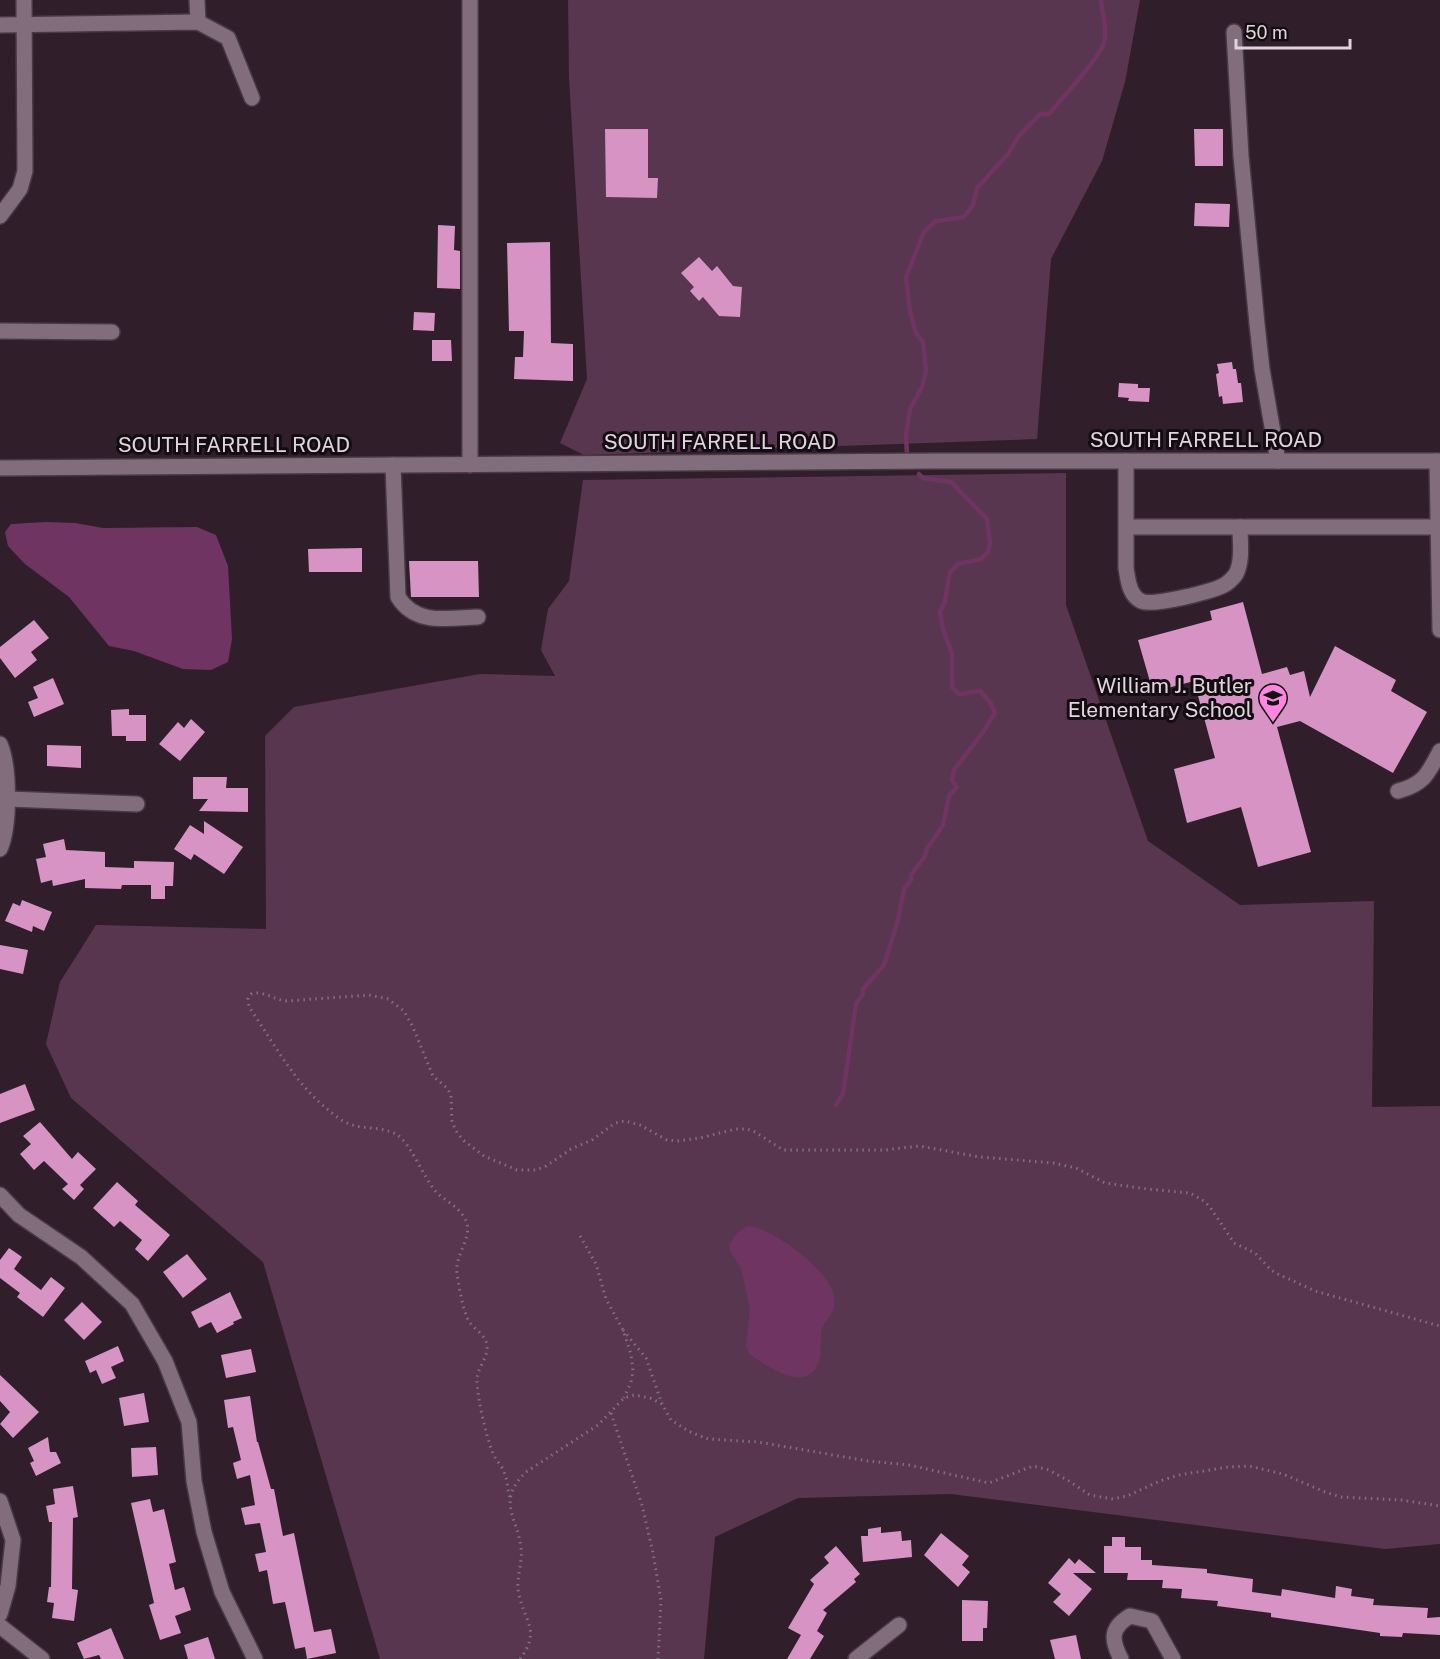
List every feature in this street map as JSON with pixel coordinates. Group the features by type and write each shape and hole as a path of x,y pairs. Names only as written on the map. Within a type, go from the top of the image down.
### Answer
{"street":[{"path":"0,216 20,189 25,171 24,0"},
{"path":"197,0 198,22"},
{"path":"470,0 470,465"},
{"path":"0,24 198,22 228,38 252,98"},
{"path":"1234,32 1241,156 1251,240 1257,324 1262,369 1278,461"},
{"path":"0,331 112,332"},
{"path":"1126,461 1126,568 1134,596 1140,601 1149,604 1162,603 1225,585 1235,575 1240,564 1240,527"},
{"path":"1438,461 1440,630"},
{"name":"SOUTH FARRELL ROAD","path":"0,468 1438,461"},
{"path":"393,465 398,597 405,608 430,619 478,616"},
{"path":"1126,527 1437,526"},
{"path":"0,744 5,755 8,799 0,849"},
{"path":"1398,791 1413,787 1420,782 1430,770 1440,751"},
{"path":"8,799 137,804"},
{"path":"0,1195 19,1215 81,1257 132,1304 165,1361 189,1422 194,1481 204,1532 222,1592 255,1659"},
{"path":"0,1501 13,1540 8,1586 0,1614"},
{"path":"1121,1659 1116,1649 1114,1633 1118,1623 1130,1616 1152,1621 1173,1659"},
{"path":"856,1659 898,1625"},
{"path":"0,1626 42,1659"}],"path":[{"path":"510,1497 506,1475 492,1450 478,1390 479,1368 487,1351 487,1344 483,1335 472,1326 467,1318 457,1272 467,1232 464,1216 434,1188 421,1172 410,1148 403,1140 394,1133 352,1126 330,1112 304,1089 285,1065 249,1007 248,999 251,994 263,993 280,1001 369,995 388,999 396,1004 404,1011 412,1025 433,1076 448,1089 451,1096 452,1121 456,1131 473,1150 517,1170 536,1170 546,1166 571,1149 592,1140 615,1123 625,1121 640,1125 667,1140 677,1141 693,1140 736,1129 747,1129 755,1131 783,1150 886,1150 919,1146 980,1157 1054,1162 1076,1168 1106,1183 1190,1193 1210,1207 1234,1243 1256,1253 1271,1270 1315,1291 1440,1326"},
{"path":"520,1659 532,1632 530,1621 518,1594 521,1547 509,1506 516,1482 526,1472 598,1425 624,1398 632,1382 631,1354 606,1299 596,1264 580,1236"},
{"path":"622,1330 646,1358 662,1404 671,1420 688,1431 708,1439 758,1442 867,1461 932,1469 989,1483 1033,1466 1049,1470 1090,1495 1101,1498 1113,1499 1127,1496 1160,1481 1187,1474 1228,1467 1249,1467 1284,1474 1341,1497 1401,1500 1440,1506"},
{"path":"624,1398 634,1395 650,1398 662,1404"},
{"path":"611,1413 642,1505 653,1553 661,1600 658,1659"}],"shaded area":[{"path":"568,0 1140,0 1125,82 1102,161 1051,259 1037,439 584,455 560,443 587,379 569,78"},
{"path":"1066,473 1066,605 1148,841 1240,905 1374,901 1372,1107 1440,1106 1440,1544 1385,1549 951,1494 798,1498 715,1537 704,1659 380,1659 263,1262 71,1098 46,1044 60,982 96,925 266,929 265,736 294,707 480,674 555,676 541,650 548,609 569,581 583,480"},
{"path":"75,523 103,528 197,527 216,535 228,566 232,639 228,662 211,670 183,669 134,651 109,646 69,597 25,564 8,546 5,532 11,524"},
{"path":"747,1226 770,1233 798,1252 811,1263 830,1286 834,1296 833,1309 822,1329 819,1363 811,1374 794,1377 784,1374 749,1354 746,1345 750,1309 741,1268 730,1251 729,1245 737,1233"}],"building":[{"path":"605,129 648,129 648,178 658,178 657,198 606,197"},
{"path":"1194,129 1223,129 1223,166 1195,166"},
{"path":"1195,203 1230,204 1229,227 1194,226"},
{"path":"438,225 455,226 454,250 460,251 460,289 437,288"},
{"path":"550,242 551,343 573,344 573,381 514,379 515,357 523,357 524,331 509,331 507,243"},
{"path":"699,257 712,271 717,266 733,286 742,287 740,317 719,316 703,297 699,301 690,291 694,287 681,273"},
{"path":"414,312 435,313 434,331 413,330"},
{"path":"432,340 451,340 452,361 432,361"},
{"path":"1232,362 1233,369 1236,369 1238,383 1241,383 1243,402 1223,404 1222,396 1219,397 1217,364"},
{"path":"1119,383 1138,384 1138,388 1150,388 1149,402 1128,401 1129,398 1118,397"},
{"path":"362,548 362,572 309,572 308,549"},
{"path":"409,561 478,561 479,597 411,597"},
{"name":"William J. Butler Elementary School","path":"1243,602 1262,674 1287,667 1290,675 1304,671 1310,697 1335,646 1396,680 1391,691 1427,712 1393,773 1300,721 1277,727 1311,852 1258,867 1241,807 1187,823 1174,769 1215,758 1194,681 1153,692 1138,640 1212,620 1210,611"},
{"path":"34,620 49,638 31,652 37,660 15,678 0,658 0,647"},
{"path":"53,678 64,704 34,717 28,702 38,698 33,687"},
{"path":"129,709 129,715 146,715 146,741 126,741 126,736 112,736 111,710"},
{"path":"191,719 205,732 180,761 159,744 178,722 184,728"},
{"path":"47,745 81,746 81,768 47,766"},
{"path":"193,777 227,777 226,788 248,788 248,812 199,811 208,799 193,799"},
{"path":"204,821 243,847 224,874 194,854 191,860 174,849 190,825 204,834"},
{"path":"64,839 66,850 105,852 105,867 134,868 134,861 174,862 173,886 165,886 165,899 151,899 151,885 122,885 121,889 85,888 85,879 53,886 52,880 41,883 36,859 46,857 43,844"},
{"path":"22,900 52,912 44,931 33,926 32,932 5,921 13,903 20,906"},
{"path":"0,945 28,950 23,974 0,969"},
{"path":"25,1084 35,1110 0,1123 0,1094"},
{"path":"40,1122 72,1159 78,1152 96,1169 80,1185 84,1189 74,1200 62,1189 68,1184 44,1161 34,1170 20,1154 31,1144 23,1136"},
{"path":"117,1182 138,1201 135,1205 170,1235 148,1261 135,1249 142,1240 120,1221 114,1227 93,1208"},
{"path":"9,1248 22,1257 14,1269 41,1290 51,1277 65,1288 43,1317 17,1297 20,1293 0,1278 0,1260"},
{"path":"187,1254 207,1279 183,1298 163,1272"},
{"path":"230,1292 242,1318 217,1333 211,1322 199,1328 191,1312"},
{"path":"82,1302 102,1322 84,1340 64,1320"},
{"path":"118,1346 124,1361 111,1367 116,1378 102,1384 96,1370 90,1373 85,1361"},
{"path":"251,1349 256,1372 226,1378 221,1355"},
{"path":"0,1375 39,1412 13,1438 0,1424 10,1412 0,1401"},
{"path":"144,1393 149,1422 124,1426 119,1398"},
{"path":"250,1396 257,1442 271,1489 274,1489 283,1536 294,1533 314,1632 331,1629 336,1653 307,1659 305,1647 295,1649 285,1602 273,1604 267,1570 259,1572 255,1554 266,1552 260,1523 245,1525 241,1508 255,1505 250,1475 237,1479 233,1463 241,1460 233,1427 228,1428 224,1400"},
{"path":"48,1437 50,1452 56,1452 61,1463 36,1476 30,1463 34,1461 28,1448"},
{"path":"156,1447 158,1475 132,1477 131,1448"},
{"path":"73,1486 78,1517 73,1518 72,1589 78,1590 74,1621 52,1618 54,1603 47,1602 49,1587 51,1587 52,1522 49,1522 46,1506 55,1504 53,1489"},
{"path":"150,1499 153,1512 164,1509 176,1562 169,1564 175,1590 184,1587 191,1610 175,1616 181,1633 160,1640 149,1605 154,1603 131,1503"},
{"path":"881,1527 881,1533 901,1531 902,1541 911,1540 912,1557 863,1562 861,1536 868,1536 868,1529"},
{"path":"941,1533 969,1556 962,1565 970,1572 958,1587 924,1555"},
{"path":"1112,1537 1125,1537 1125,1547 1141,1547 1141,1560 1152,1560 1152,1565 1207,1569 1207,1573 1253,1579 1252,1592 1281,1596 1282,1589 1335,1598 1336,1586 1352,1589 1351,1596 1374,1599 1373,1605 1428,1608 1427,1618 1440,1617 1440,1635 1403,1633 1402,1637 1380,1636 1380,1633 1271,1617 1271,1613 1217,1606 1218,1601 1181,1598 1182,1589 1162,1588 1163,1580 1127,1580 1128,1573 1104,1573 1104,1546 1112,1546"},
{"path":"836,1546 860,1574 854,1579 856,1582 823,1610 827,1613 817,1631 824,1636 810,1659 787,1659 801,1635 788,1628 814,1584 810,1580 829,1563 824,1557"},
{"path":"1069,1558 1075,1564 1079,1559 1096,1573 1073,1573 1092,1589 1069,1616 1053,1602 1061,1594 1048,1583"},
{"path":"962,1600 988,1601 987,1628 983,1628 983,1641 962,1641"},
{"path":"111,1628 124,1659 101,1659 99,1655 84,1659 77,1643"},
{"path":"1076,1635 1081,1659 1055,1659 1050,1640"},
{"path":"208,1637 215,1659 188,1659 184,1645"}],"waterway":[{"path":"907,455 906,435 910,409 922,387 926,371 923,342 916,333 910,311 906,277 924,232 936,221 964,217 973,205 977,188 1008,154 1019,136 1040,114 1049,114 1087,69 1104,43 1105,27 1101,0"},
{"path":"836,1105 843,1094 856,1004 863,994 863,989 884,965 898,920 904,889 943,825 949,796 957,787 952,780 954,770 995,713 990,702 980,691 959,694 952,687 952,654 940,612 945,601 950,572 958,564 981,559 988,552 990,543 987,519 951,482 923,478 919,474"}],"place":[{"name":"William J. Butler Elementary School","path":"1273,724"}]}
